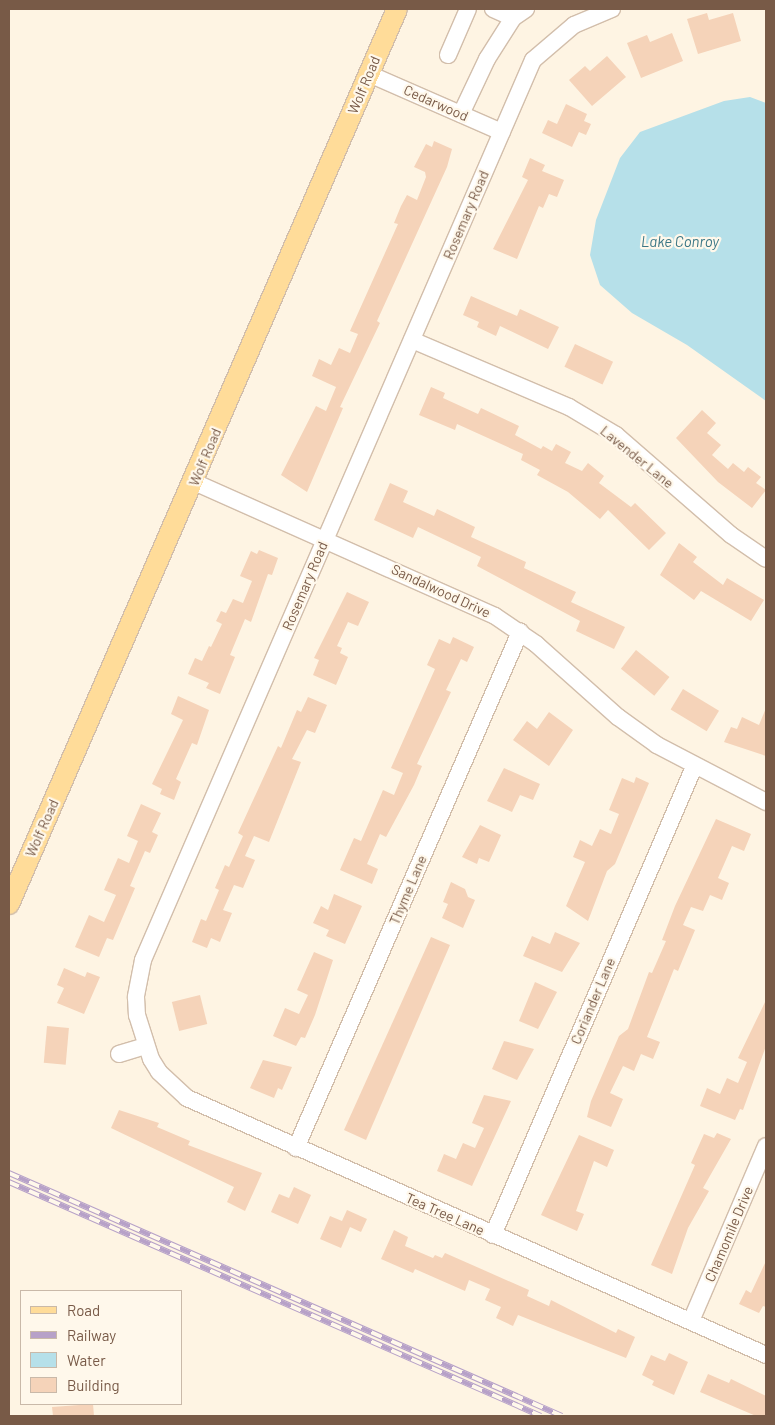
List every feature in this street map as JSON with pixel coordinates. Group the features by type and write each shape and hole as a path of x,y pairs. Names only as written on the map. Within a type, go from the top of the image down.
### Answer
{"main road":[{"name":"Wolf Road","path":"9,904 194,482 397,9"}],"street":[{"path":"448,55 468,9"},
{"path":"461,114 487,59 520,14 493,9"},
{"name":"Rosemary Road","path":"146,1046 136,997 143,960 534,60 574,25 612,9"},
{"name":"Cedarwood","path":"369,74 502,132"},
{"name":"Lavender Lane","path":"412,340 569,407 616,435 731,535 766,559"},
{"name":"Sandalwood Drive","path":"194,482 469,602 520,632 624,722 694,767 766,802"},
{"name":"Thyme Lane","path":"296,1148 520,632"},
{"name":"Coriander Lane","path":"492,1235 694,767"},
{"path":"119,1054 146,1046"},
{"name":"Tea Tree Lane","path":"146,1046 159,1072 187,1098 492,1235 766,1354"},
{"name":"Chamomile Drive","path":"691,1322 766,1146"}],"water":[{"name":"Lake Conroy","path":"750,97 766,103 766,401 687,345 632,313 600,285 590,255 596,220 620,158 640,132 724,101"}],"building":[{"path":"707,13 709,20 733,13 741,41 698,54 687,19"},
{"path":"672,33 683,61 641,78 627,43 647,35 650,42"},
{"path":"607,56 626,77 592,106 569,80 585,66 590,71"},
{"path":"566,104 587,114 584,121 591,124 586,135 579,132 572,147 542,133 548,120 557,124"},
{"path":"434,141 452,149 447,167 377,321 380,323 340,407 343,408 307,492 281,475 316,406 326,411 336,387 312,376 319,359 331,365 339,348 350,353 358,334 350,331 398,224 394,223 401,206 407,195 417,200 426,177 425,172 414,167 426,144 432,147"},
{"path":"530,158 545,165 542,171 564,180 557,197 549,194 543,208 539,206 517,259 493,249 528,180 522,177"},
{"path":"471,296 517,316 520,309 559,327 548,349 500,326 496,336 477,327 479,322 463,315"},
{"path":"575,344 613,362 602,384 564,367"},
{"path":"431,387 445,393 443,398 478,414 481,408 519,426 515,435 541,449 543,446 552,451 556,444 571,452 565,463 582,471 588,463 604,476 599,483 631,507 635,503 666,533 649,550 608,510 600,519 568,492 537,475 540,470 521,460 523,454 457,424 455,430 419,415"},
{"path":"702,410 716,423 707,433 721,445 712,455 728,469 733,463 744,472 748,467 761,477 756,483 766,490 752,508 718,482 676,438"},
{"path":"390,483 408,491 403,502 434,516 437,509 475,527 471,537 526,562 524,568 576,592 571,602 625,627 614,649 576,631 580,621 477,566 481,557 418,527 413,538 374,520"},
{"path":"679,543 697,557 693,562 723,585 727,578 764,600 751,621 701,591 694,600 660,575"},
{"path":"259,550 278,558 272,575 268,574 251,622 245,619 230,655 235,657 220,694 206,688 209,683 188,674 195,658 202,661 209,646 211,647 222,624 216,621 221,611 226,613 233,599 243,603 252,581 240,576 251,551 257,554"},
{"path":"347,592 369,602 358,626 348,622 337,646 342,648 340,653 348,657 336,685 313,675 319,660 314,658"},
{"path":"453,637 474,647 467,662 461,659 446,690 451,692 417,764 422,766 414,785 386,837 380,834 367,864 378,869 372,884 340,870 354,838 361,841 383,790 394,795 403,773 391,768 435,669 427,665 439,639 450,644"},
{"path":"636,650 669,677 654,696 621,669"},
{"path":"683,689 719,711 707,731 671,710"},
{"path":"178,696 209,710 197,745 192,743 176,779 181,782 174,800 160,794 162,789 152,784 183,720 171,714"},
{"path":"308,697 327,705 315,733 307,730 292,759 301,762 269,842 254,836 245,856 255,860 243,888 234,885 223,910 232,913 220,942 211,938 207,948 192,942 201,919 206,921 219,890 215,888 225,865 229,867 243,836 238,833 278,746 281,748 297,710 301,712"},
{"path":"766,708 766,756 724,742 731,727 737,729 742,717 759,725"},
{"path":"549,712 573,730 549,766 513,740 527,721 537,729"},
{"path":"504,768 540,784 533,800 520,795 512,812 487,801"},
{"path":"636,777 649,783 615,864 607,871 588,921 566,906 585,862 573,857 580,840 592,846 600,829 611,834 619,814 609,810 622,778 634,783"},
{"path":"141,804 161,813 152,832 158,835 150,853 145,851 130,886 135,888 113,940 107,938 99,957 75,947 89,915 104,922 116,895 104,890 118,858 129,863 138,841 127,836"},
{"path":"716,819 751,834 744,851 732,846 718,878 729,883 722,900 710,895 703,911 691,907 683,925 695,930 678,971 674,969 647,1037 660,1042 653,1059 641,1054 634,1071 623,1066 610,1093 623,1099 611,1127 587,1117 591,1101 619,1036 628,1029 649,972 652,973 666,941 662,940 675,906"},
{"path":"480,825 501,835 489,862 479,858 477,864 462,857"},
{"path":"451,882 465,889 468,897 475,900 463,928 442,918 448,904 443,902"},
{"path":"334,894 362,906 345,944 326,936 329,930 313,923 321,906 328,910"},
{"path":"555,932 580,943 562,972 523,956 532,936 550,944"},
{"path":"431,937 450,945 366,1140 344,1130"},
{"path":"314,952 333,960 315,1015 305,1038 301,1037 296,1046 273,1036 285,1008 299,1014 308,995 297,990"},
{"path":"64,968 85,977 87,972 100,977 84,1014 57,1003 64,988 57,985"},
{"path":"535,982 557,992 538,1029 519,1021"},
{"path":"200,995 207,1024 179,1031 172,1002"},
{"path":"766,1000 766,1046 743,1110 740,1109 735,1120 700,1106 707,1088 720,1094 727,1078 738,1083 747,1062 738,1058"},
{"path":"47,1026 69,1028 66,1065 44,1063"},
{"path":"504,1041 534,1049 517,1080 492,1069"},
{"path":"263,1060 292,1067 282,1090 278,1088 274,1098 250,1088"},
{"path":"484,1095 511,1101 472,1186 437,1171 444,1154 456,1159 463,1143 475,1148 484,1128 472,1123"},
{"path":"119,1110 159,1123 157,1127 190,1141 188,1145 262,1173 245,1211 227,1202 234,1187 111,1128"},
{"path":"717,1133 731,1139 703,1188 709,1191 688,1228 672,1274 651,1265 695,1165 691,1163 704,1134 714,1138"},
{"path":"579,1135 614,1150 607,1167 594,1161 576,1211 584,1214 577,1231 541,1215"},
{"path":"294,1187 311,1195 298,1224 271,1212 279,1194 289,1198"},
{"path":"347,1210 367,1219 361,1232 350,1227 341,1248 320,1239 330,1216 342,1221"},
{"path":"394,1230 408,1237 405,1246 433,1258 435,1255 442,1258 445,1253 529,1290 527,1296 549,1306 551,1300 616,1333 618,1329 635,1337 626,1358 518,1315 513,1326 496,1318 501,1307 485,1300 490,1289 469,1280 465,1291 415,1269 413,1273 381,1259"},
{"path":"766,1261 766,1307 763,1306 759,1313 739,1304 746,1290 751,1293"},
{"path":"669,1353 688,1362 674,1395 652,1385 654,1381 642,1375 651,1355 665,1361"},
{"path":"708,1374 729,1383 731,1379 766,1396 766,1416 756,1416 700,1392"},
{"path":"93,1405 94,1416 53,1416 52,1407"}],"railway":[{"path":"9,1173 562,1416"},
{"path":"9,1182 541,1416"}]}
